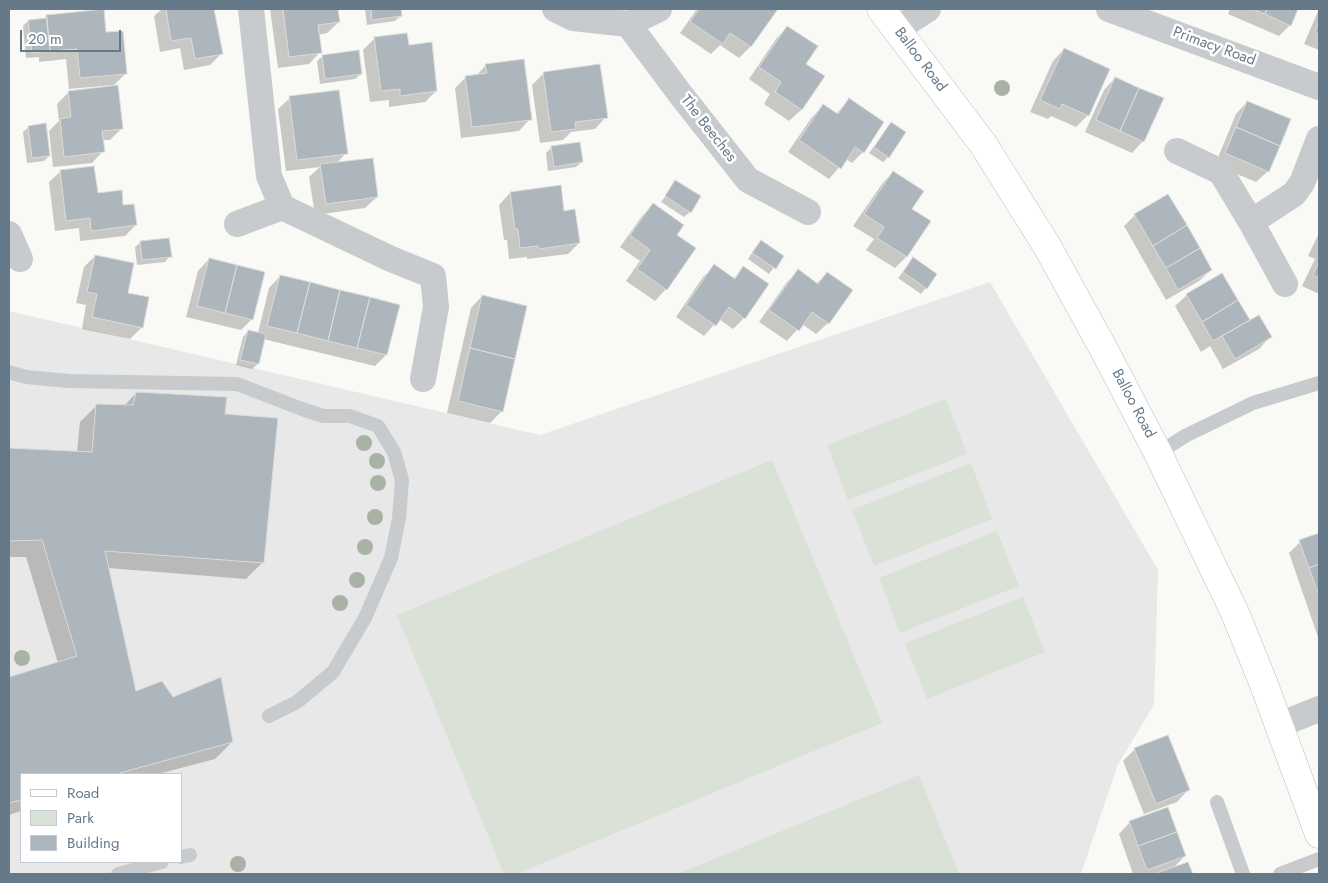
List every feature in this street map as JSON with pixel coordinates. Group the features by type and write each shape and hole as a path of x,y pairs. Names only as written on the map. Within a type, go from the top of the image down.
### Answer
{"street":[{"path":"251,9 269,176 282,207 391,259 433,276 436,308 422,379"},
{"path":"555,9 573,18 628,24 659,9"},
{"path":"889,19 928,9"},
{"name":"Primacy Road","path":"1109,9 1319,87"},
{"name":"Balloo Road","path":"889,19 983,144 1047,246 1102,346 1158,453 1235,613 1263,682 1319,834"},
{"name":"The Beeches","path":"628,24 748,180 808,212"},
{"path":"1251,222 1294,194 1302,183 1319,139"},
{"path":"1177,151 1220,172 1251,222 1285,284"},
{"path":"237,224 282,207"},
{"path":"9,234 20,259"},
{"path":"1279,726 1319,709"}],"lane":[{"path":"9,372 26,377 69,381 237,384 323,416 350,416 378,426 394,452 402,480 399,518 391,558 365,618 332,672 297,702 270,716"},
{"path":"1158,453 1185,436 1245,407 1319,383"},
{"path":"1217,802 1244,874"},
{"path":"1280,874 1319,860"},
{"path":"118,874 142,864"}],"shaded area":[{"path":"990,282 1158,570 1154,705 1118,764 1081,874 9,874 9,311 540,435"}],"green space":[{"path":"946,399 967,454 848,500 827,445"},
{"path":"772,460 882,723 516,874 504,874 397,615"},
{"path":"971,463 992,519 874,566 852,510"},
{"path":"997,531 1019,586 900,633 879,578"},
{"path":"1023,597 1045,652 927,699 905,643"},
{"path":"919,775 959,874 677,874"}],"building":[{"path":"104,9 106,32 123,31 127,74 80,78 77,49 50,51 46,15"},
{"path":"166,9 214,9 223,54 195,59 191,38 171,41"},
{"path":"283,9 338,9 340,22 318,25 322,53 289,57"},
{"path":"371,9 401,9 402,16 372,20"},
{"path":"699,9 778,9 751,47 730,33 723,44 690,22"},
{"path":"1252,9 1267,9 1265,14"},
{"path":"1267,9 1298,9 1291,26 1265,14"},
{"path":"47,18 50,51 32,53 28,20"},
{"path":"1319,22 1319,34 1315,32"},
{"path":"787,26 818,46 806,64 825,76 802,110 775,92 781,82 759,67"},
{"path":"407,33 409,45 432,42 437,91 400,96 400,89 381,91 374,37"},
{"path":"1064,48 1110,69 1089,116 1062,104 1060,109 1040,100"},
{"path":"359,50 362,74 325,79 322,55"},
{"path":"524,59 532,120 472,127 465,76 487,73 485,64"},
{"path":"600,64 608,118 575,122 576,129 551,132 543,72"},
{"path":"1115,77 1139,88 1120,131 1096,120"},
{"path":"118,85 123,129 102,131 105,152 64,157 60,119 71,117 68,91"},
{"path":"1139,88 1164,98 1144,142 1120,131"},
{"path":"339,90 348,154 297,160 289,96"},
{"path":"849,98 884,122 864,153 855,147 841,169 799,140 823,104 838,114"},
{"path":"1247,101 1291,119 1280,146 1236,127"},
{"path":"891,122 906,132 889,158 874,147"},
{"path":"46,123 50,156 32,158 28,126"},
{"path":"1236,127 1280,146 1269,172 1225,153"},
{"path":"580,142 583,162 554,167 551,146"},
{"path":"373,158 378,197 326,204 320,164"},
{"path":"94,166 98,193 122,190 123,205 134,204 137,225 91,231 90,218 66,221 60,170"},
{"path":"893,171 924,191 912,209 931,221 907,257 877,238 884,227 864,214"},
{"path":"675,180 701,196 691,213 665,196"},
{"path":"561,185 564,211 575,209 580,243 539,249 538,246 520,248 518,229 515,229 510,192"},
{"path":"1168,194 1187,225 1153,246 1134,214"},
{"path":"653,203 684,225 677,235 696,248 667,290 637,269 650,250 630,235"},
{"path":"1187,225 1200,248 1166,268 1153,246"},
{"path":"169,238 172,257 142,260 140,241"},
{"path":"761,240 784,256 776,269 752,253"},
{"path":"1200,248 1212,270 1178,290 1166,268"},
{"path":"95,255 134,263 128,293 149,297 143,328 92,317 97,294 87,292"},
{"path":"913,257 937,274 927,289 903,272"},
{"path":"209,258 237,265 225,313 197,306"},
{"path":"1319,261 1319,278 1313,275"},
{"path":"714,264 735,279 743,266 769,284 745,319 729,307 716,326 686,305"},
{"path":"237,265 265,272 253,320 225,313"},
{"path":"798,269 818,284 827,272 853,290 829,324 812,312 799,331 769,310"},
{"path":"1222,273 1238,300 1202,322 1186,294"},
{"path":"280,275 310,282 297,333 267,326"},
{"path":"310,282 340,290 328,341 297,333"},
{"path":"340,290 370,297 357,348 328,341"},
{"path":"482,295 527,306 515,359 470,348"},
{"path":"370,297 400,305 387,355 357,348"},
{"path":"1238,300 1250,320 1213,341 1202,322"},
{"path":"1259,315 1272,337 1235,359 1222,336"},
{"path":"248,330 266,334 259,364 240,360"},
{"path":"470,348 515,359 503,412 458,401"},
{"path":"136,392 227,397 225,414 278,418 264,563 105,551 136,691 162,681 173,697 221,677 233,742 120,773 20,773 20,800 9,803 9,677 77,656 42,540 9,541 9,448 92,452 96,404 133,405"},
{"path":"1319,533 1319,564 1309,568 1299,540"},
{"path":"1319,564 1319,595 1309,568"},
{"path":"1168,735 1190,790 1156,804 1134,748"},
{"path":"1168,807 1177,832 1138,846 1129,821"},
{"path":"1177,832 1186,856 1147,870 1138,846"},
{"path":"1188,862 1193,874 1154,874"}]}
